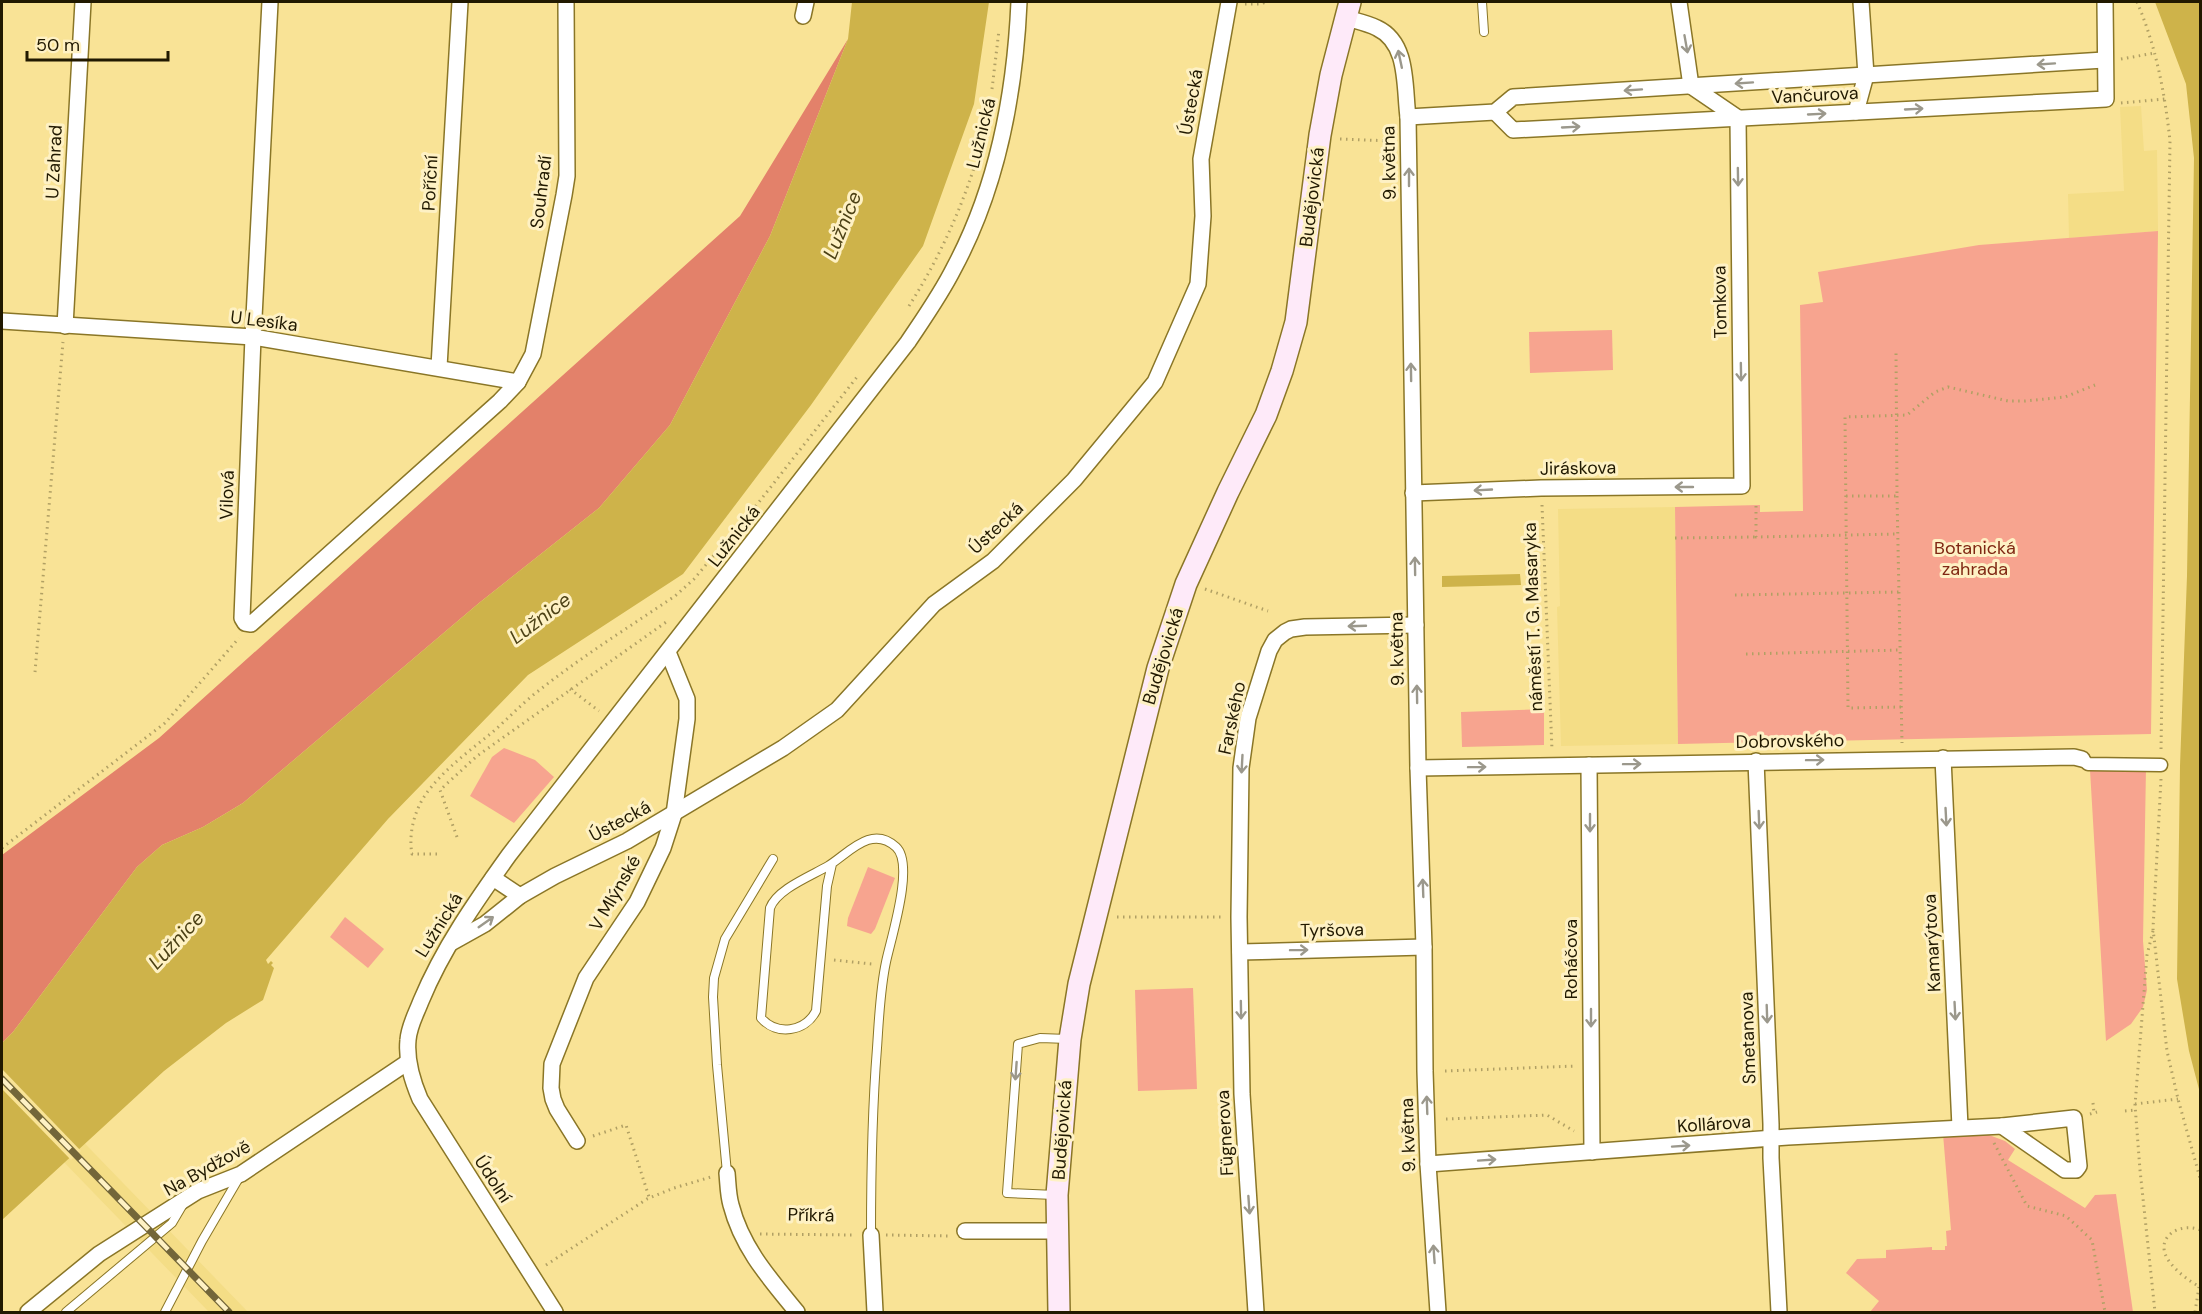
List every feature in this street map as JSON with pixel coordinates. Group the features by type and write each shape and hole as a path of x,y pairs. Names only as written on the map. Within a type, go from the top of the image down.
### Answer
{"main road":[{"name":"Budějovická","path":"1059,1312 1057,1195 1070,1039 1079,984 1158,668 1171,626 1196,560 1266,415 1296,322 1320,135 1331,75 1348,10"}],"street":[{"name":"U Zahrad","path":"65,326 83,2"},
{"name":"Vilová","path":"251,624 245,623 242,618 270,2"},
{"name":"Poříční","path":"439,367 460,2"},
{"name":"Souhradí","path":"518,382 532,354 567,176 566,2"},
{"name":"Lužnická","path":"408,1062 408,1043 412,1024 433,972 493,878 908,342 955,267 978,214 1003,135 1013,83 1019,2"},
{"name":"Ústecká","path":"450,944 484,924 520,896 674,814 783,748 837,710 934,604 993,561 1074,480 1155,382 1198,284 1203,216 1201,159 1229,2"},
{"path":"1679,2 1691,86 1738,118"},
{"path":"1856,112 1866,75 1861,2"},
{"path":"2105,2 2106,99"},
{"name":"9. května","path":"1348,10 1394,41 1401,54 1408,117 1418,768 1428,1164 1438,1312"},
{"name":"Vančurova","path":"1408,117 1495,112 1513,97 2104,60"},
{"name":"Vančurova","path":"1495,112 1513,130 2106,99"},
{"name":"Tomkova","path":"1738,118 1742,486"},
{"name":"U Lesíka","path":"2,321 253,337 518,382"},
{"path":"251,624 501,401 518,382"},
{"name":"Jiráskova","path":"1413,493 1541,488 1742,486"},
{"name":"Farského","path":"1240,951 1243,742 1269,651 1275,640 1290,629 1416,625"},
{"name":"V Mlýnské","path":"577,1141 553,1099 552,1064 586,978 637,902 663,848 674,814 687,719 687,699 668,652"},
{"name":"Dobrovského","path":"1418,768 1902,758 2074,757 2088,764 2161,765"},
{"name":"Kamarýtova","path":"1943,758 1960,1127"},
{"name":"Smetanova","path":"1756,761 1779,1312"},
{"name":"Roháčova","path":"1589,765 1592,1152"},
{"path":"493,878 520,896"},
{"name":"Tyršova","path":"1240,951 1424,947"},
{"name":"Fügnerova","path":"1240,951 1242,1094 1256,1312"},
{"name":"Na Bydžově","path":"27,1312 99,1254 198,1191 241,1174 408,1062"},
{"name":"Údolní","path":"408,1062 415,1087 425,1109 555,1312"},
{"name":"Kollárova","path":"1428,1164 1771,1139 2002,1126 2074,1118 2079,1166 2076,1170 2065,1170 2002,1126"},
{"path":"722,1174 730,1204 747,1247 798,1312"},
{"path":"961,1233 1057,1231"},
{"path":"864,1235 875,1312"}],"lane":[{"path":"1482,2 1484,32"},
{"path":"832,864 827,886 816,1011 809,1023 799,1028 786,1030 766,1024 760,1012 770,908 773,901 782,892 832,864 863,841 877,839 894,845 902,856 902,891 882,982 864,1235"},
{"path":"722,1174 714,978 725,939 773,859"},
{"path":"1057,1195 1007,1193 1018,1044 1040,1038 1070,1039"},
{"path":"165,1312 202,1241 241,1174"},
{"path":"66,1312 172,1223 186,1200"}],"path":[{"path":"2137,2 2154,53 2165,99 2171,173 2161,765 2153,929 2168,1051 2178,1099 2200,1178"},
{"path":"991,98 999,24"},
{"path":"2127,58 2154,53"},
{"path":"2106,99 2113,103 2165,99"},
{"path":"1345,139 1384,140"},
{"path":"904,315 923,285 949,233 972,176 982,142"},
{"path":"35,672 65,326"},
{"path":"1896,351 1902,758"},
{"path":"437,854 412,854 411,837 421,802 428,790 464,754 489,735 536,692 675,596 694,579 759,502 863,370"},
{"path":"1901,707 1848,708 1845,417 1907,415 1935,392 1948,387 2008,401 2025,401 2066,397 2095,385"},
{"name":"náměstí T. G. Masaryka","path":"1541,488 1552,745"},
{"path":"1846,496 1867,494 1897,496"},
{"path":"1756,506 1756,537"},
{"path":"1675,538 1898,534"},
{"path":"1205,589 1268,611"},
{"path":"1735,595 1899,592"},
{"path":"457,837 440,790 477,756 671,619"},
{"path":"2,848 165,723 251,624"},
{"path":"1746,654 1900,650"},
{"path":"570,689 599,711"},
{"path":"1117,917 1225,917"},
{"path":"2153,929 2147,955 2135,1110 2155,1312"},
{"path":"821,958 885,966"},
{"path":"1446,1071 1571,1066"},
{"path":"2135,1105 2178,1099"},
{"path":"2093,1103 2094,1113"},
{"path":"2125,1111 2135,1110"},
{"path":"1446,1119 1547,1115 1573,1131"},
{"path":"577,1141 626,1125 649,1198"},
{"path":"1985,1126 2027,1206 2066,1216 2092,1240 2105,1312"},
{"path":"542,1268 649,1198 722,1174"},
{"path":"2194,1312 2200,1287 2174,1266 2165,1252 2168,1237 2175,1230 2185,1226 2200,1230"},
{"path":"892,1235 961,1233"},
{"name":"Příkrá","path":"764,1234 864,1235"}],"shaded area":[{"path":"848,39 770,236 670,425 599,508 479,603 243,803 203,827 162,845 137,867 13,1032 2,1043 2,855 159,738 740,216"},
{"path":"2141,106 2144,151 2157,150 2158,231 2069,238 2068,194 2124,191 2120,107"},
{"path":"1675,507 1678,744 1561,746 1557,607 1560,606 1558,509"},
{"path":"2,1058 248,1312 209,1312 2,1098"}],"green space":[{"name":"Botanická zahrada","path":"2158,231 2151,734 1678,744 1675,507 1760,505 1760,512 1803,511 1800,305 1823,302 1818,272 1979,245"},
{"path":"1612,330 1613,370 1530,373 1529,332"},
{"path":"1544,709 1544,745 1462,747 1461,712"},
{"path":"504,748 535,760 554,777 514,823 470,796 492,757"},
{"path":"2146,768 2143,941 2147,990 2143,1007 2131,1024 2106,1041 2090,770"},
{"path":"868,867 895,878 871,934 847,926"},
{"path":"345,917 384,949 368,968 330,937"},
{"path":"1193,988 1197,1089 1138,1091 1135,990"},
{"path":"1981,1132 2005,1141 2015,1149 2008,1160 2085,1208 2095,1195 2116,1194 2133,1312 1870,1312 1879,1301 1846,1273 1857,1259 1886,1258 1886,1250 1932,1247 1932,1250 1945,1250 1946,1231 1951,1230 1943,1134"}],"water":[{"name":"Lužnice","path":"852,2 989,2 974,104 923,246 811,405 683,574 528,675 388,819 266,960 268,964 271,961 273,963 271,965 274,968 263,1000 226,1023 164,1071 2,1220 2,1043 13,1032 137,867 162,845 203,827 243,803 479,603 599,508 670,425 770,236 848,39"},
{"path":"2155,2 2200,2 2200,1093 2189,1051 2177,979 2194,158 2186,84"},
{"path":"1520,574 1521,585 1442,587 1442,576"}],"pier":[{"path":"2,1069 81,1151 71,1160 2,1089"}],"railway":[{"path":"2,1079 229,1312"}]}
